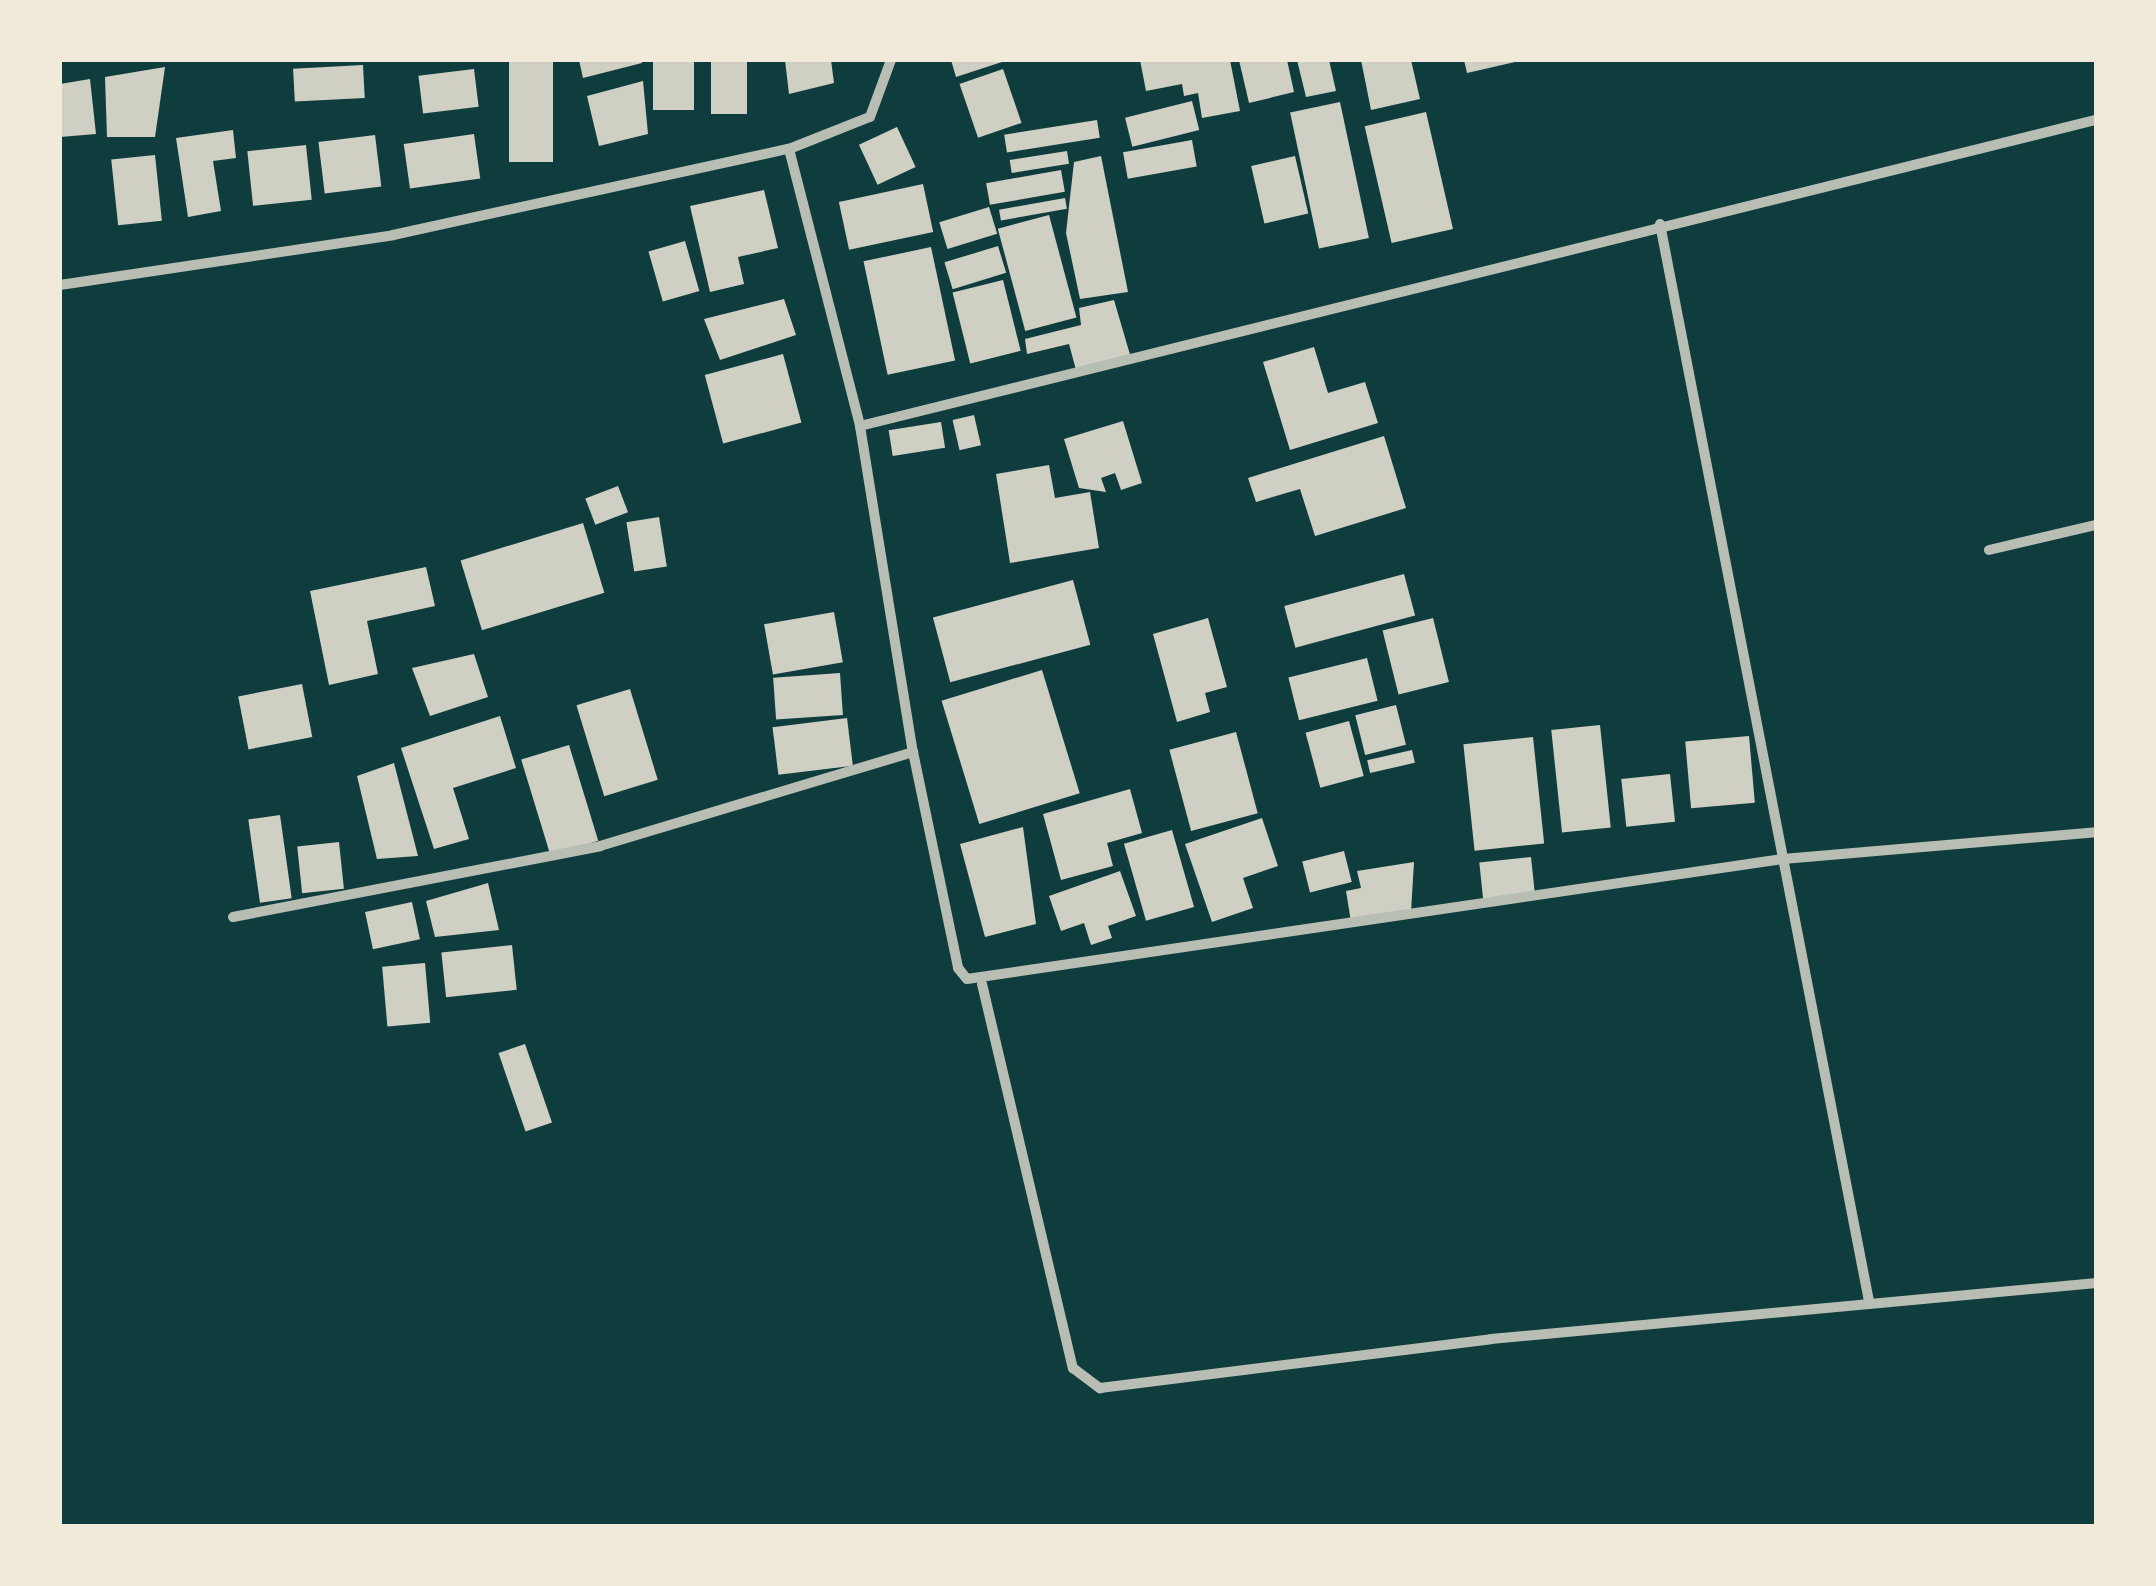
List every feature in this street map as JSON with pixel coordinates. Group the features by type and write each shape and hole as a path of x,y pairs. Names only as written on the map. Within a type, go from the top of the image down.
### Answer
{"street":[{"path":"60,285 393,235 788,149 870,117 891,60"},
{"path":"860,426 1660,224 2096,120"},
{"path":"788,149 860,426 913,752 958,968 982,984 1783,859 2096,832"},
{"path":"1660,224 1869,1301"},
{"path":"1990,550 2096,525"},
{"path":"234,917 600,846 913,752"},
{"path":"982,984 1073,1368 1100,1388 1869,1301 2096,1283"}],"building":[{"path":"509,60 553,60 553,162 509,162"},
{"path":"579,60 641,60 642,63 583,78"},
{"path":"653,60 694,60 694,110 653,110"},
{"path":"711,60 747,60 747,114 711,114"},
{"path":"785,60 831,60 834,83 789,94"},
{"path":"951,60 1005,60 1005,61 956,77"},
{"path":"1140,60 1230,60 1240,111 1202,118 1198,93 1184,96 1182,84 1146,91"},
{"path":"1239,60 1287,60 1294,92 1249,103"},
{"path":"1297,60 1329,60 1336,91 1306,97"},
{"path":"1361,60 1411,60 1420,99 1371,110"},
{"path":"1464,60 1515,60 1515,62 1467,73"},
{"path":"363,65 365,98 295,102 293,69"},
{"path":"165,67 155,137 107,137 105,77"},
{"path":"474,69 479,107 423,114 418,76"},
{"path":"1003,69 1022,123 978,138 960,84"},
{"path":"90,79 96,134 60,137 60,84"},
{"path":"643,81 648,134 599,146 587,96"},
{"path":"1192,101 1199,130 1132,147 1125,118"},
{"path":"1340,102 1369,238 1319,249 1290,113"},
{"path":"1426,112 1453,229 1392,243 1365,126"},
{"path":"1097,120 1100,138 1007,152 1004,135"},
{"path":"897,127 916,167 878,185 859,145"},
{"path":"233,130 236,158 213,161 221,211 188,217 176,138"},
{"path":"474,134 480,179 410,188 404,144"},
{"path":"375,135 381,187 325,194 318,142"},
{"path":"1192,140 1197,167 1128,179 1123,152"},
{"path":"306,145 312,200 253,206 247,151"},
{"path":"1067,151 1069,164 1012,173 1010,160"},
{"path":"155,155 162,221 118,225 111,160"},
{"path":"1101,156 1128,292 1080,299 1066,233 1074,162"},
{"path":"1295,156 1308,213 1264,224 1251,166"},
{"path":"1061,170 1065,192 990,205 986,183"},
{"path":"923,184 933,232 849,250 839,202"},
{"path":"764,190 778,248 738,257 744,284 710,292 690,206"},
{"path":"1065,198 1067,209 1001,220 999,210"},
{"path":"989,207 997,234 947,249 939,222"},
{"path":"1049,215 1076,317 1025,331 998,229"},
{"path":"685,241 699,291 663,301 648,251"},
{"path":"998,246 1006,273 953,289 944,262"},
{"path":"931,247 955,360 888,375 864,261"},
{"path":"1003,280 1021,351 970,363 953,293"},
{"path":"784,299 796,335 720,360 704,319"},
{"path":"1114,300 1131,358 1076,370 1069,344 1027,354 1025,339 1081,325 1079,308"},
{"path":"1314,347 1328,393 1365,382 1378,423 1290,450 1263,362"},
{"path":"783,354 801,423 723,444 705,375"},
{"path":"974,415 981,445 960,450 953,420"},
{"path":"1123,421 1142,483 1121,490 1115,473 1101,478 1106,492 1079,488 1064,439"},
{"path":"941,422 945,448 893,456 889,430"},
{"path":"1384,436 1406,508 1315,536 1300,489 1256,502 1248,478"},
{"path":"1049,465 1055,498 1090,492 1099,548 1010,563 996,474"},
{"path":"618,486 628,512 595,525 585,499"},
{"path":"659,517 667,566 634,572 626,522"},
{"path":"583,523 604,593 482,630 461,560"},
{"path":"426,567 435,606 367,621 378,674 329,685 310,591"},
{"path":"1404,574 1415,616 1295,648 1284,606"},
{"path":"1073,580 1090,645 950,682 933,618"},
{"path":"834,612 843,662 773,675 764,624"},
{"path":"1208,618 1227,687 1205,693 1210,712 1177,722 1153,634"},
{"path":"1433,618 1449,682 1399,695 1383,631"},
{"path":"474,654 488,697 430,716 412,668"},
{"path":"1367,658 1378,701 1299,720 1288,678"},
{"path":"1042,670 1080,793 979,824 942,701"},
{"path":"840,673 843,715 776,720 773,678"},
{"path":"302,684 312,737 248,749 238,696"},
{"path":"630,689 658,780 604,796 576,705"},
{"path":"1396,705 1406,745 1365,755 1355,715"},
{"path":"500,716 516,768 453,788 469,839 434,849 401,748"},
{"path":"847,718 853,766 778,775 773,727"},
{"path":"1349,721 1364,776 1320,788 1306,733"},
{"path":"1600,725 1611,827 1562,833 1551,730"},
{"path":"1236,732 1258,813 1191,831 1169,750"},
{"path":"1749,736 1755,803 1691,808 1685,742"},
{"path":"1533,737 1544,843 1475,851 1463,744"},
{"path":"569,745 598,841 550,855 521,760"},
{"path":"1412,750 1415,763 1370,773 1367,760"},
{"path":"394,763 418,856 377,859 357,776"},
{"path":"1670,774 1675,822 1626,827 1621,779"},
{"path":"1130,789 1142,833 1107,843 1113,866 1061,880 1043,814"},
{"path":"280,815 292,898 260,903 248,819"},
{"path":"1262,818 1278,866 1243,878 1253,908 1212,922 1185,844"},
{"path":"1023,827 1036,924 985,937 960,844"},
{"path":"1172,830 1194,907 1146,921 1124,844"},
{"path":"339,842 344,889 302,893 297,846"},
{"path":"1344,851 1352,882 1310,892 1302,861"},
{"path":"1531,857 1535,897 1483,902 1479,862"},
{"path":"1414,862 1411,912 1351,922 1346,891 1361,888 1357,871"},
{"path":"1120,871 1136,916 1108,926 1112,938 1091,945 1084,923 1061,931 1049,896"},
{"path":"488,883 499,930 435,937 426,901"},
{"path":"412,902 420,939 373,949 365,912"},
{"path":"512,945 517,990 446,997 441,952"},
{"path":"425,963 430,1023 387,1027 382,967"},
{"path":"525,1044 552,1122 526,1132 499,1053"}]}
